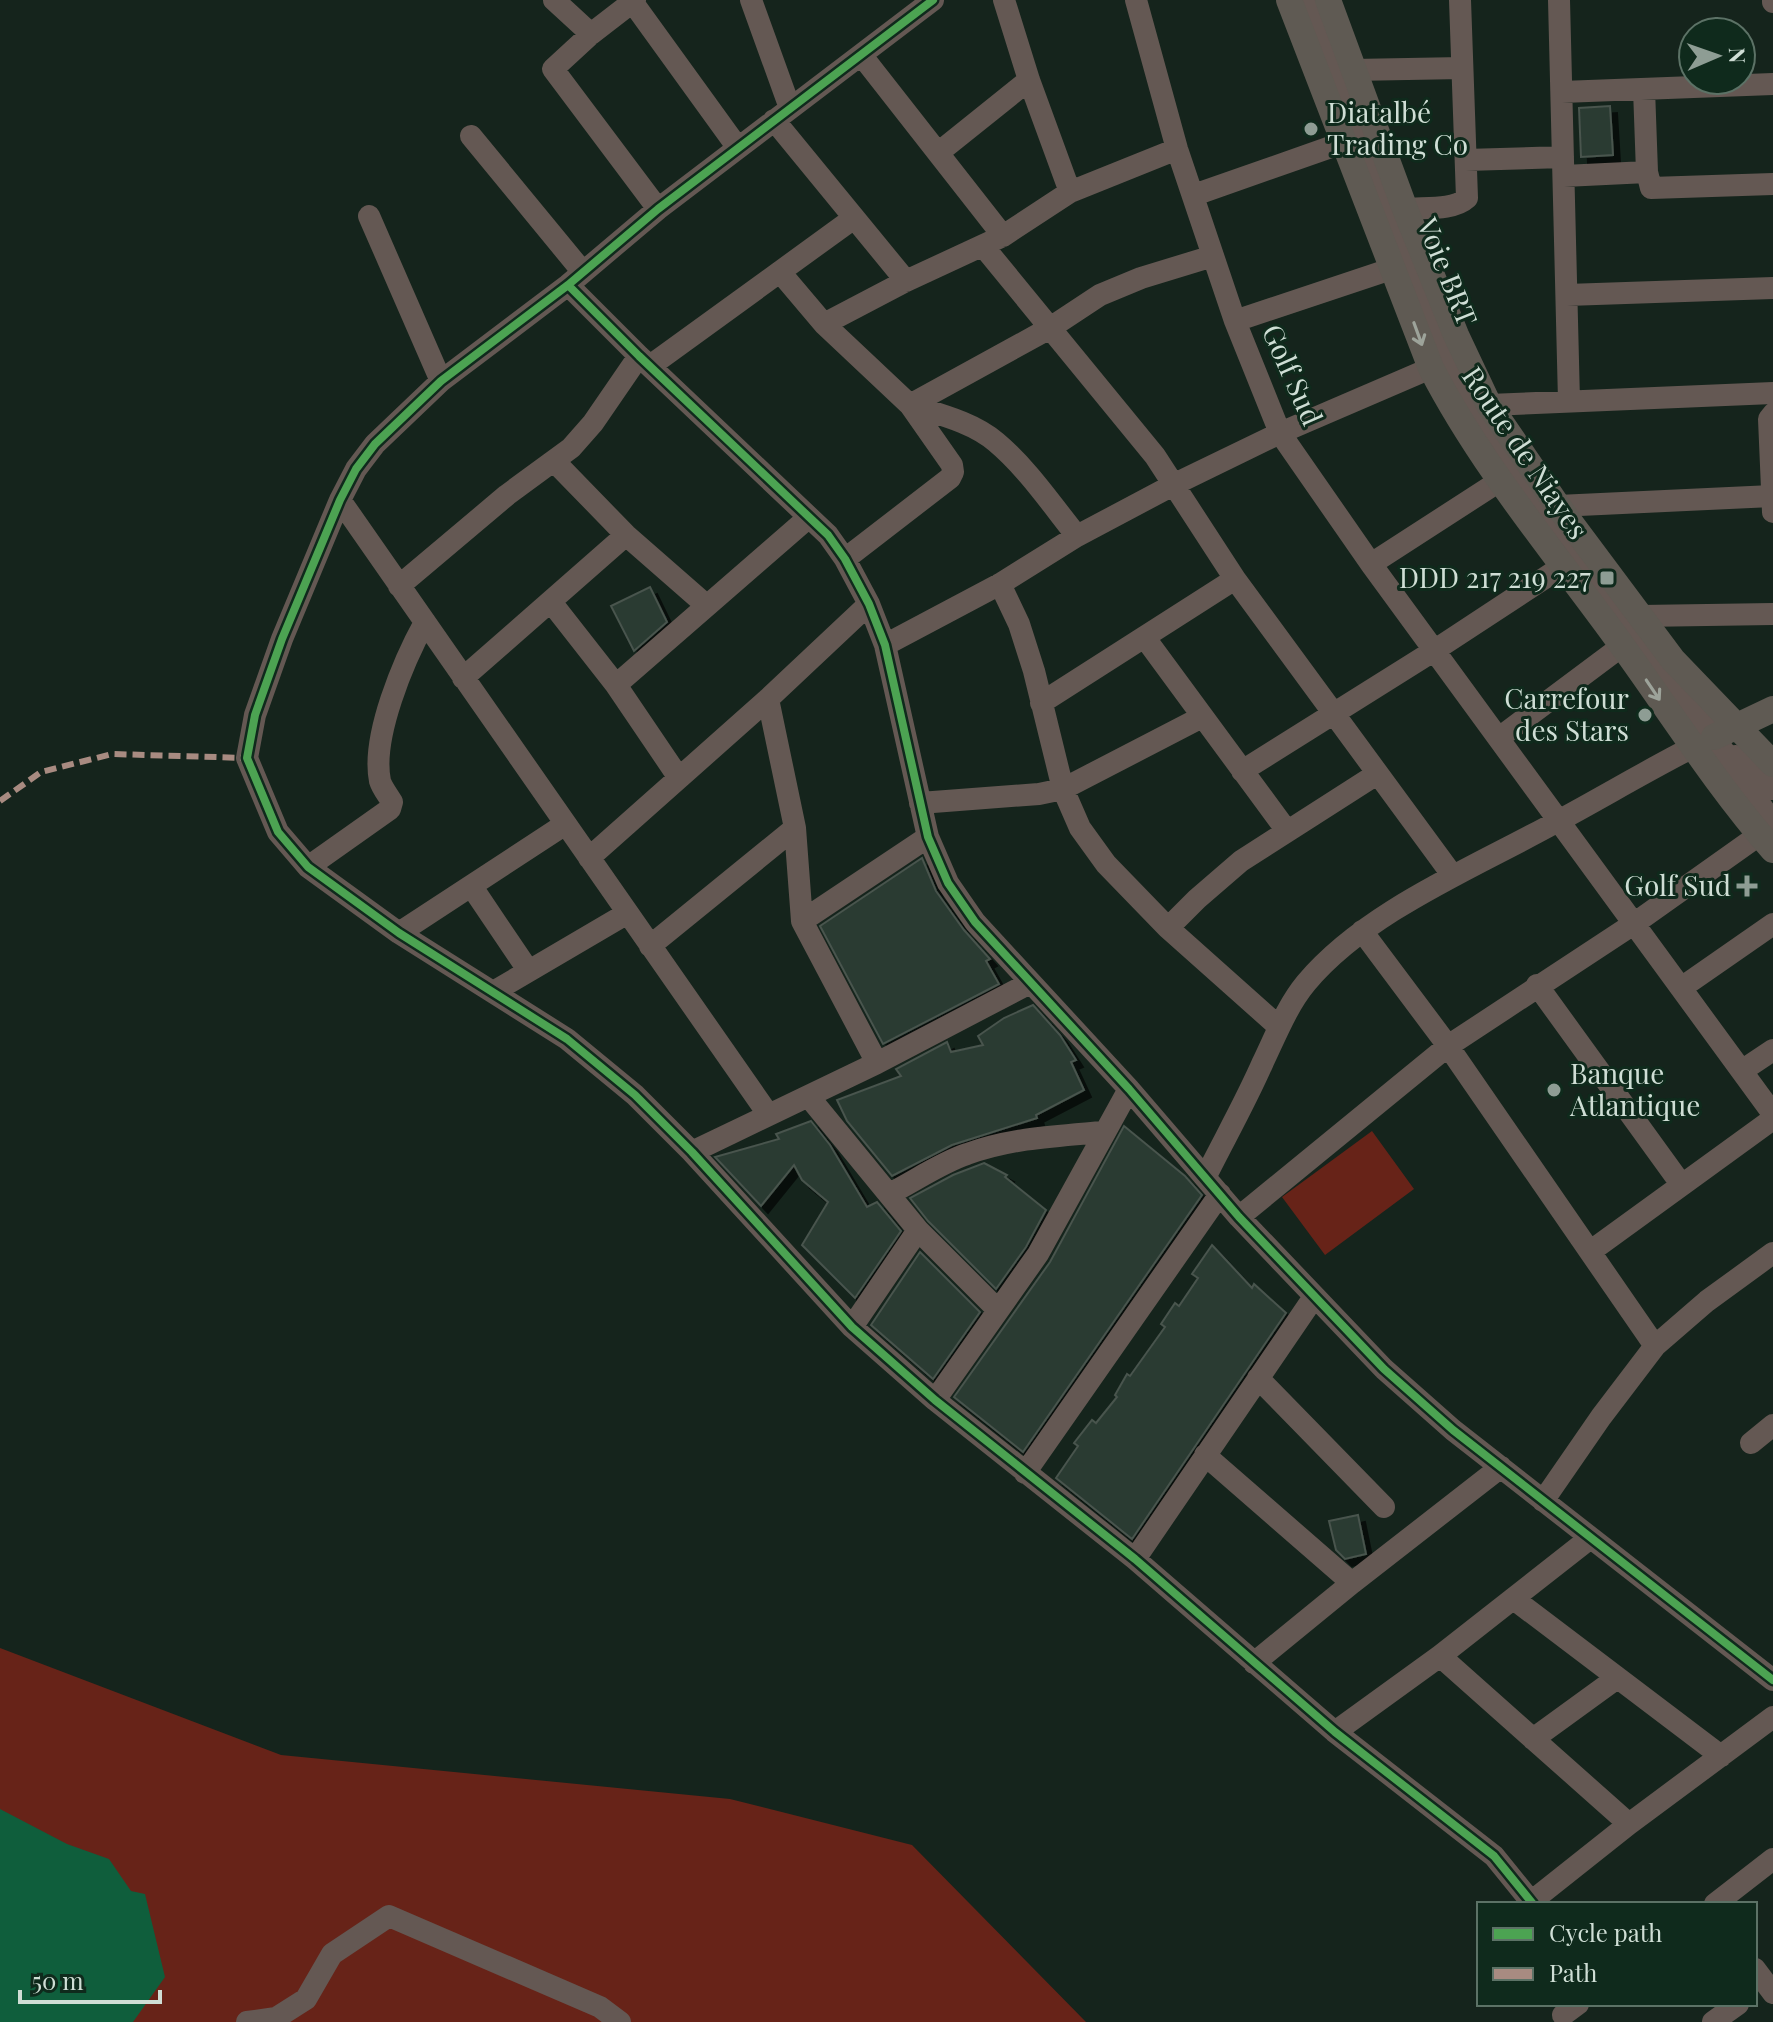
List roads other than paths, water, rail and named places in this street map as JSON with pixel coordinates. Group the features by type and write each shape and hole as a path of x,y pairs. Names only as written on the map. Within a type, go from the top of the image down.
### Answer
{"main road":[{"name":"Route de Niayes","path":"1289,0 1431,368 1446,398 1501,480 1622,646 1714,737 1773,764"},
{"name":"Route de Niayes","path":"1328,0 1405,209 1456,335 1489,405 1558,506 1673,660 1768,836"},
{"path":"1714,737 1773,709"}],"street":[{"path":"554,0 591,34"},
{"path":"751,0 782,114 854,218 906,281"},
{"path":"933,0 658,209 575,278 441,381 375,444 356,469 340,500 277,652 255,715 247,758 278,832 308,867 399,933 567,1039 635,1095 692,1152 852,1327 935,1400 1135,1559 1335,1732 1494,1856 1531,1902"},
{"path":"1004,0 1070,192"},
{"name":"Golf Sud","path":"1136,0 1177,149 1235,321 1280,433 1371,564 1743,1070 1773,1116"},
{"name":"Voie BRT","path":"1309,0 1458,381 1495,444 1714,737 1773,789"},
{"path":"1405,209 1461,203 1467,198 1460,0"},
{"path":"1559,0 1569,401"},
{"path":"658,209 553,69 633,1 738,148"},
{"path":"862,56 938,153 1050,328 1155,456 1235,579 1453,876"},
{"path":"1353,70 1462,68"},
{"path":"938,153 1029,80"},
{"path":"1562,92 1773,84"},
{"path":"1644,89 1648,184 1656,189 1773,184"},
{"path":"471,136 575,278 644,361 828,535 845,559 869,604 885,645 928,837 948,883 975,922 1129,1089 1239,1217 1384,1369 1453,1430 1589,1539 1773,1680"},
{"path":"1194,195 1345,142"},
{"path":"824,324 906,281 993,241 1070,192 1177,149"},
{"path":"1466,160 1647,172"},
{"path":"369,216 441,381"},
{"path":"399,586 507,495 571,448 644,361 780,272 854,218"},
{"path":"910,405 1050,328 1100,295 1141,278 1213,256"},
{"path":"1235,321 1394,268"},
{"path":"780,272 824,324 910,405 952,465 950,478 845,559"},
{"path":"1567,295 1773,288"},
{"path":"885,645 1000,584 1077,536 1175,484 1280,433 1431,368"},
{"path":"1489,405 1773,393"},
{"path":"910,405 963,423 995,440 1077,536"},
{"path":"1773,414 1769,419 1773,512"},
{"path":"554,461 626,535 706,605"},
{"path":"1371,564 1501,480"},
{"path":"1558,506 1772,496"},
{"path":"340,500 768,1114"},
{"path":"616,685 808,518"},
{"path":"463,678 626,535"},
{"path":"1242,771 1563,566"},
{"path":"1041,703 1235,579"},
{"path":"1000,584 1019,624 1063,789 1080,828 1106,864 1168,928 1278,1026"},
{"path":"551,602 616,685 679,778"},
{"path":"589,858 768,699 869,604"},
{"path":"1641,616 1773,614"},
{"path":"308,867 390,809 392,802 381,783 378,749 405,658 425,622"},
{"path":"1145,638 1287,831"},
{"path":"1499,738 1622,646"},
{"path":"768,699 795,828 802,921 877,1063"},
{"path":"920,803 1039,794 1063,789 1202,717"},
{"path":"1206,1176 1263,1063 1278,1026 1304,984 1336,951 1362,931 1453,876 1714,737"},
{"path":"1168,928 1241,861 1377,774"},
{"path":"399,933 564,825"},
{"path":"650,946 795,828"},
{"path":"1239,1217 1448,1046 1768,836"},
{"path":"802,921 928,837"},
{"path":"472,887 528,970"},
{"path":"495,991 626,914"},
{"path":"1681,988 1773,924"},
{"path":"1362,931 1448,1046 1655,1346"},
{"path":"692,1152 877,1063 1030,983"},
{"path":"1537,985 1681,1184"},
{"path":"1743,1070 1773,1050"},
{"path":"935,1400 1038,1254 1129,1089"},
{"path":"809,1097 918,1230 997,1309"},
{"path":"1591,1251 1773,1116"},
{"path":"889,1194 963,1155 993,1145 1103,1132"},
{"path":"1025,1473 1220,1194"},
{"path":"852,1327 918,1230"},
{"path":"1543,1501 1655,1346 1707,1301 1770,1262"},
{"path":"1135,1559 1314,1297"},
{"path":"1258,1378 1384,1507"},
{"path":"1751,1443 1773,1425"},
{"path":"1205,1455 1352,1583"},
{"path":"1254,1663 1501,1467"},
{"path":"1335,1732 1515,1600 1589,1539"},
{"path":"1515,1600 1721,1756"},
{"path":"1440,1656 1629,1824"},
{"path":"1533,1739 1617,1678"},
{"path":"1533,1902 1629,1824 1773,1717"},
{"path":"1718,1902 1771,1864"},
{"path":"247,2022 276,2018 306,1999 332,1954 389,1916 600,2007 620,2022"},
{"path":"1713,2022 1735,2006"}],"place":[{"name":"Diatalbé Trading Co","path":"1311,129"},
{"name":"DDD 217 219 227","path":"1607,578"},
{"name":"Carrefour des Stars","path":"1645,715"},
{"name":"Golf Sud","path":"1747,886"},
{"name":"Banque Atlantique","path":"1554,1090"}]}
